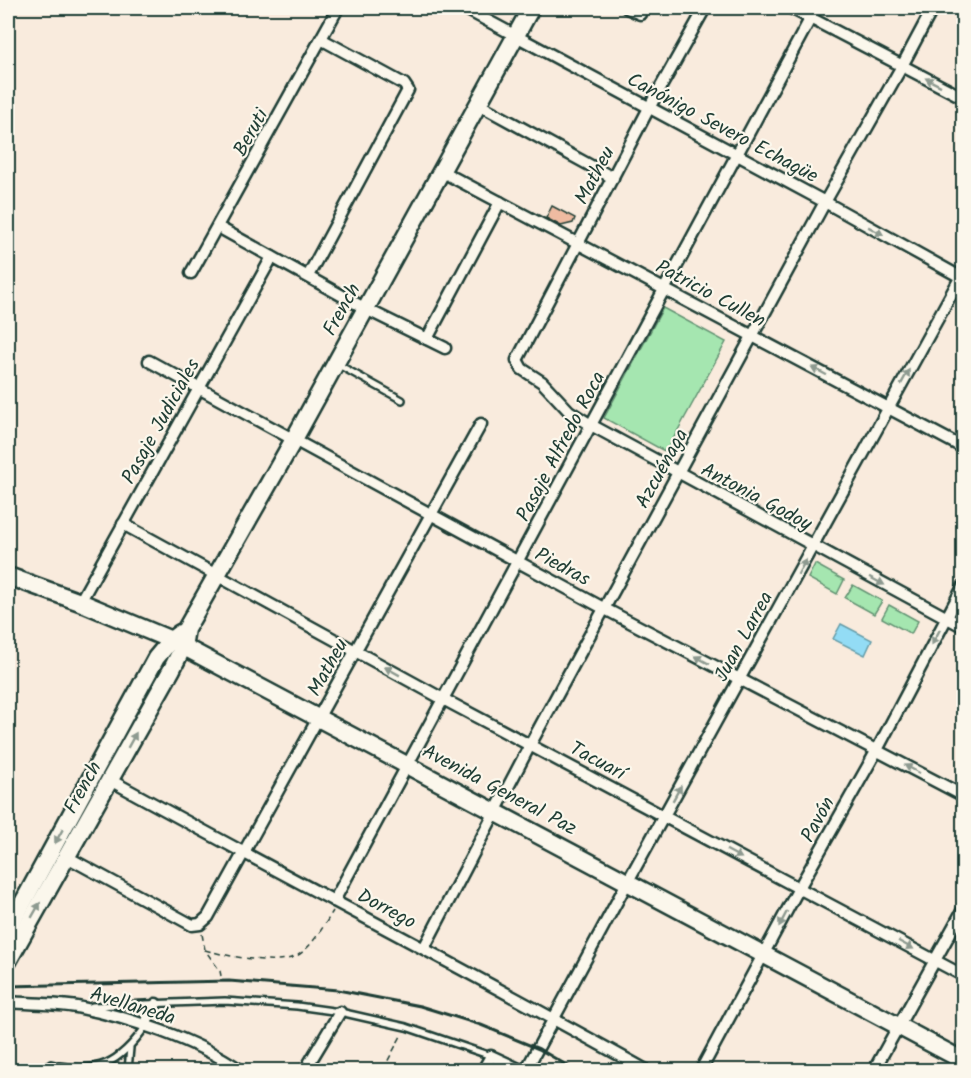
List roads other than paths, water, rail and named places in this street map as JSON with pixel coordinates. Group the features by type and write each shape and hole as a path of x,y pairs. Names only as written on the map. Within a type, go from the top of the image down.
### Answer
{"main road":[{"name":"French","path":"8,961 110,780 177,643 293,441 531,8"},
{"name":"Avenida General Paz","path":"8,576 80,602 177,643 407,763 963,1061"},
{"name":"French","path":"8,930 156,658 177,643"}],"street":[{"name":"Beruti","path":"191,273 338,8"},
{"name":"Canónigo Severo Echagüe","path":"464,8 962,276"},
{"path":"627,8 640,14"},
{"name":"Matheu","path":"517,360 649,108 705,8"},
{"path":"791,8 813,13 902,66 963,98"},
{"name":"Azcuénaga","path":"424,948 530,745 933,8"},
{"name":"Pasaje Alfredo Roca","path":"336,901 407,763 518,562 813,13"},
{"path":"308,276 408,90 404,84 321,39"},
{"path":"478,104 613,178"},
{"name":"Patricio Cullen","path":"441,171 963,447"},
{"path":"427,339 500,202"},
{"path":"218,226 366,309 445,348"},
{"name":"Pasaje Judiciales","path":"80,602 272,257"},
{"name":"Juan Larrea","path":"526,1071 628,881 962,276"},
{"name":"Antonia Godoy","path":"517,360 522,369 542,382 569,411 591,425 963,627"},
{"name":"Piedras","path":"149,361 605,609 963,796"},
{"name":"Matheu","path":"67,857 192,925 200,924 208,917 481,424"},
{"name":"Tacuarí","path":"123,524 443,699 963,976"},
{"name":"Pavón","path":"701,1071 799,888 877,750 963,585"},
{"name":"Dorrego","path":"110,780 244,854 554,1018 646,1071"},
{"path":"874,1071 963,908"},
{"name":"Avellaneda","path":"8,1002 76,1007 146,1026 187,1041 228,1062 240,1071"},
{"path":"146,1026 149,1014 156,1004"},
{"path":"305,1071 340,1012"},
{"path":"483,1071 491,1056 521,1071"}],"lane":[{"path":"336,363 402,400"},
{"path":"76,1007 225,1001 340,1012 405,1027 491,1056"},
{"path":"51,1065 74,1070 107,1064 130,1048 146,1026"},
{"path":"128,1071 130,1048"}],"water":[{"path":"841,624 872,640 865,655 833,639"}],"railway":[{"path":"8,986 229,981 338,990 420,1006 481,1025 539,1049 575,1070"}]}
